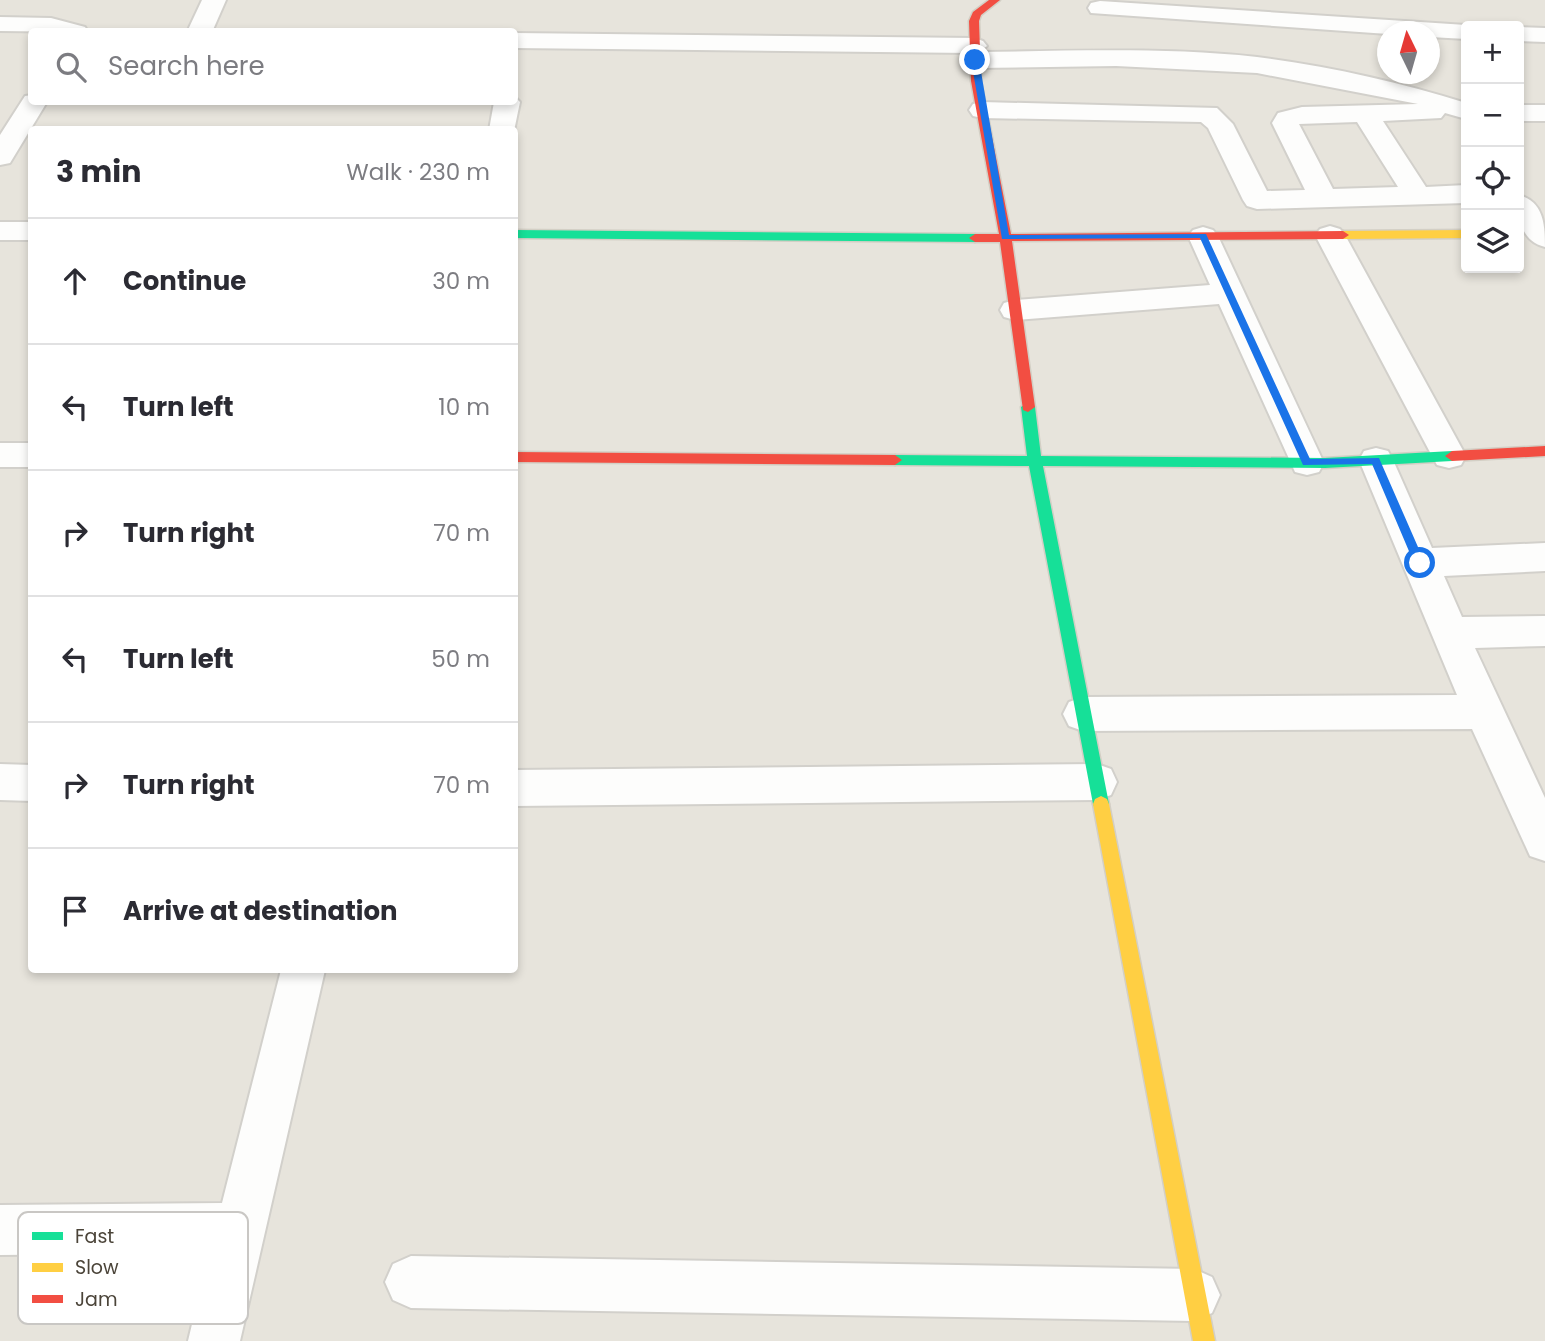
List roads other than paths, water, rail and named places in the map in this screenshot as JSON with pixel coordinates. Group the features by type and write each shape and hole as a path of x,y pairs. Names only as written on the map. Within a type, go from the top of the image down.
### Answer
{"street":[{"path":"201,28 214,0"},
{"path":"411,1282 1199,1318 1035,461 1006,237 974,53 974,21 977,14 995,0"},
{"path":"1116,58 1099,4 1461,32"},
{"path":"0,24 51,25 61,28"},
{"path":"1524,34 1545,35"},
{"path":"518,48 974,53 1257,65 1402,90 1453,109 1461,125"},
{"path":"0,157 32,105"},
{"path":"503,126 506,105"},
{"path":"1324,199 1284,123 1287,119 1453,109"},
{"path":"982,110 1208,114 1220,124 1257,200 1461,194"},
{"path":"1524,113 1545,113"},
{"path":"1365,114 1418,196"},
{"path":"1522,210 1535,235"},
{"path":"0,231 28,231"},
{"path":"518,234 1006,237 1461,234"},
{"path":"1330,235 1449,456"},
{"path":"1203,236 1307,463"},
{"path":"1015,310 1229,293"},
{"path":"518,457 1307,463 1545,451"},
{"path":"0,454 28,455"},
{"path":"1376,460 1484,712 1545,842"},
{"path":"1420,563 1545,557"},
{"path":"1450,633 1545,631"},
{"path":"1083,714 1484,712"},
{"path":"0,782 28,783"},
{"path":"518,788 1097,782"},
{"path":"245,1212 302,973"},
{"path":"0,1230 18,1230"}]}
